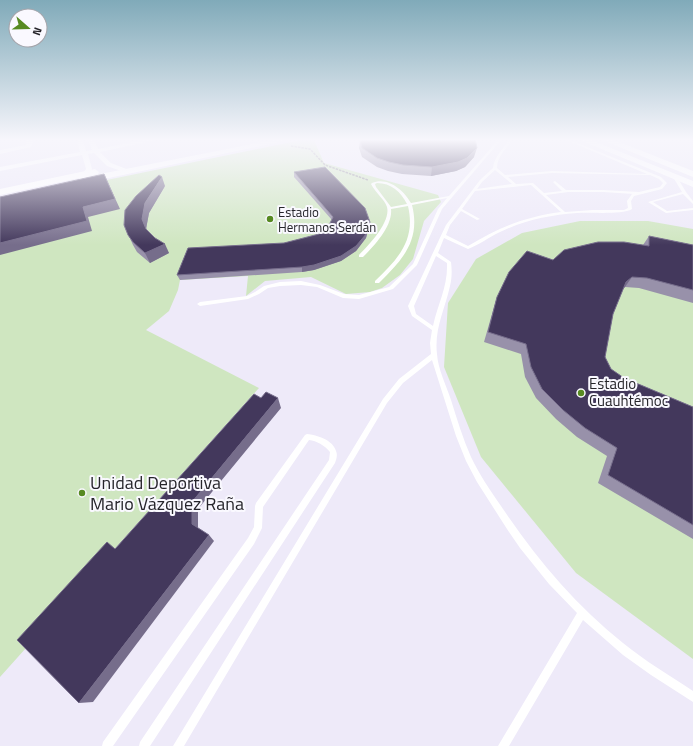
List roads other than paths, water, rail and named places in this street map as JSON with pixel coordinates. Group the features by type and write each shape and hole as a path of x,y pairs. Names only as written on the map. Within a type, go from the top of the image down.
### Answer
{"street":[{"path":"0,192 82,175"},
{"path":"0,197 83,175"},
{"path":"675,177 693,184"}],"lane":[{"path":"200,304 248,297 257,294 266,287 280,284 301,283 318,286 343,296 359,297 390,288 415,265 435,216 469,175"},
{"path":"434,329 414,315 411,306 448,225 474,190 488,175"},
{"path":"505,176 519,175"},
{"path":"444,236 468,248 504,228 533,218 564,213 624,211 630,209 629,201 633,196 661,188 665,183 663,180 653,175 647,175"},
{"path":"505,176 515,185"},
{"path":"675,177 684,193 693,203"},
{"path":"362,256 378,237 387,220 389,208 373,185 374,182 379,181 399,189 411,205 412,221 408,244 395,265 377,282"},
{"path":"555,182 565,191"},
{"path":"474,190 532,184 564,213"},
{"path":"544,194 565,191 596,190 640,193"},
{"path":"684,193 650,202 666,212 693,209"},
{"path":"389,208 449,198"},
{"path":"460,209 478,219"},
{"path":"435,253 449,262 450,270 449,280 434,329 434,356 450,409 466,452 483,486 511,529 546,574 582,613 619,646 693,696"},
{"path":"178,746 385,401 401,381 434,356"},
{"path":"107,746 251,541 258,528 259,506 308,437 314,437 330,447 333,452 332,461 144,746"},
{"path":"502,746 582,613"}],"place":[{"name":"Estadio Hermanos Serdán","path":"270,219"},
{"name":"Estadio Cuauhtémoc","path":"581,393"},
{"name":"Unidad Deportiva Mario Vázquez Raña","path":"82,493"}]}
